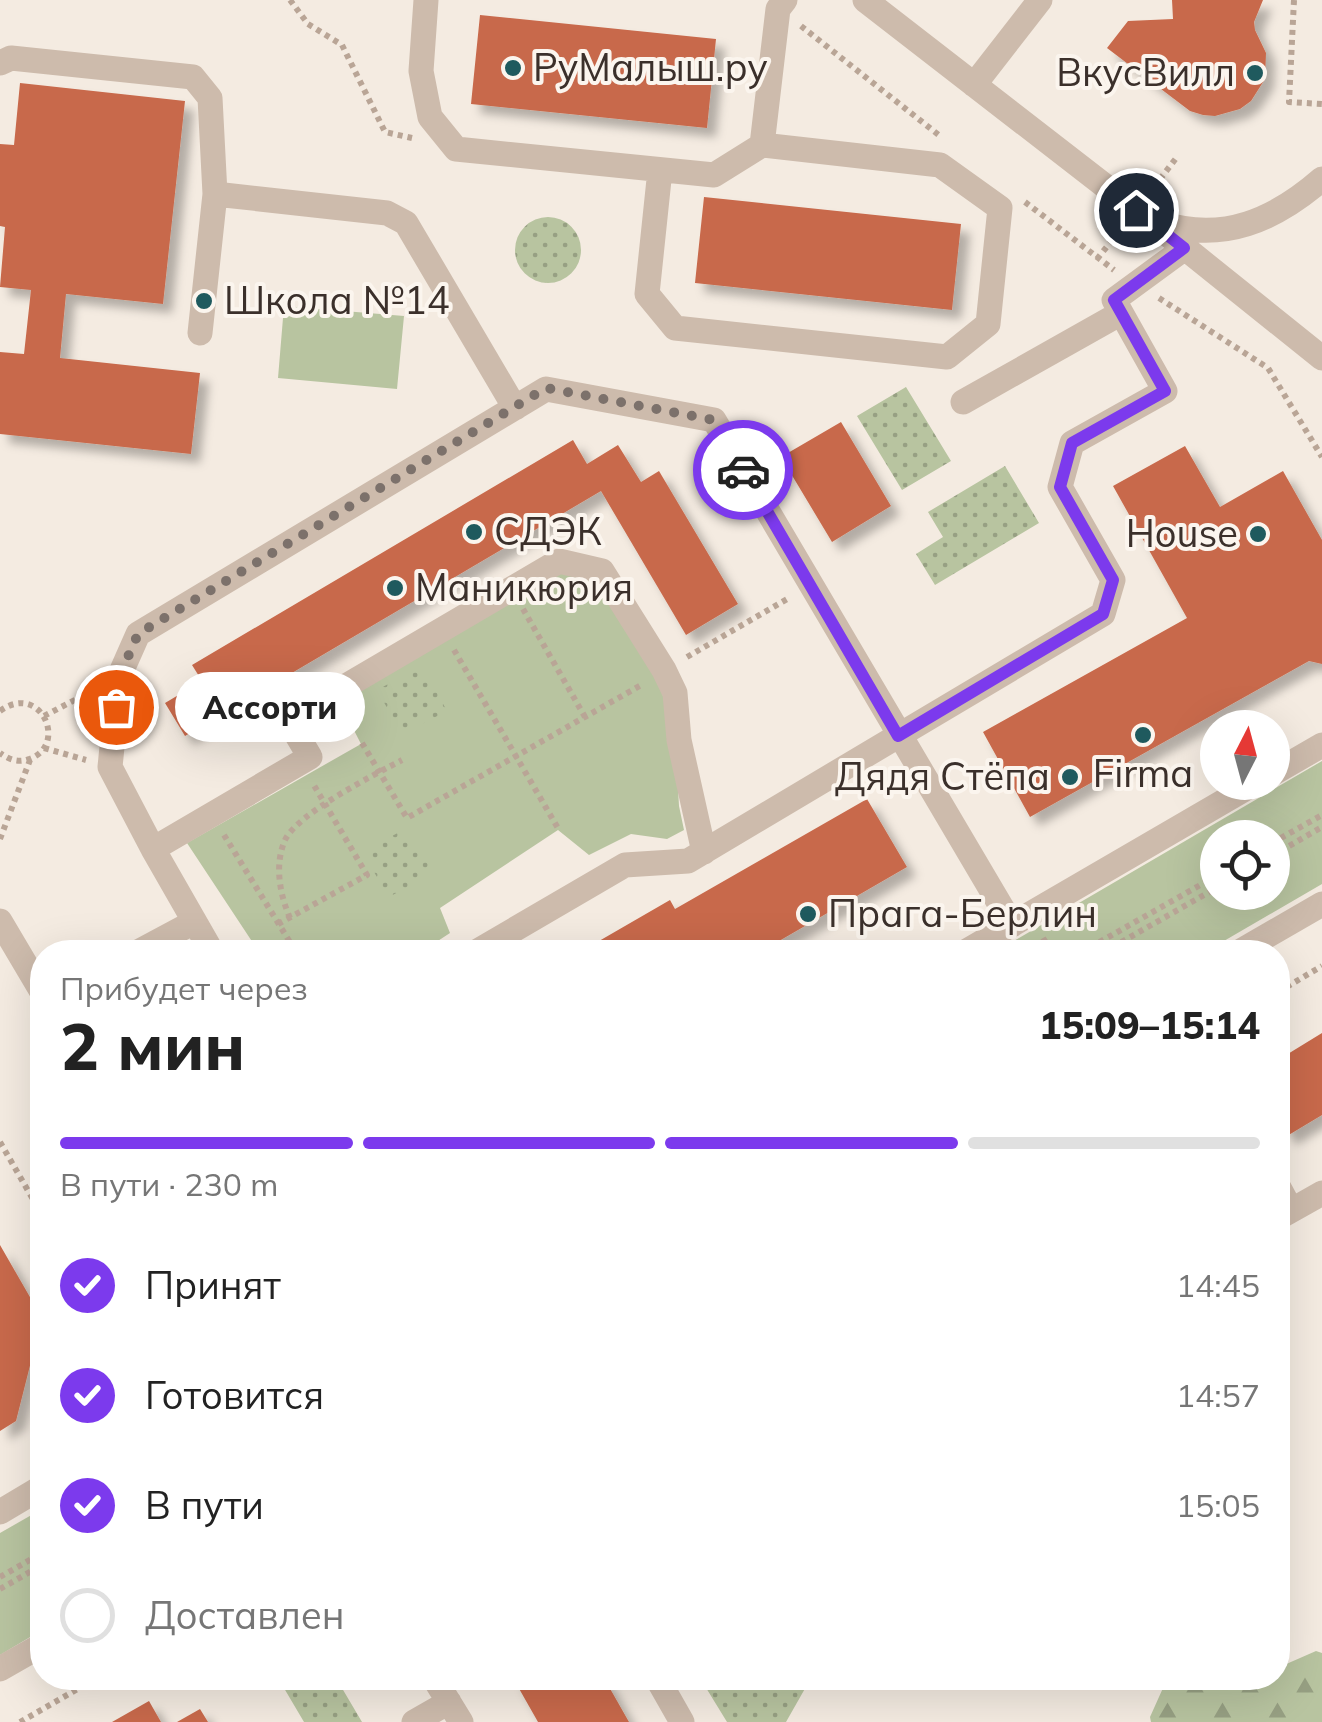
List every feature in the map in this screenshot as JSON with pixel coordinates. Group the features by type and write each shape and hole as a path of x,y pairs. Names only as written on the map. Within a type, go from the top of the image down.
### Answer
{"street":[{"path":"426,0 421,72 430,117 456,148 714,175 762,145 940,165 1000,208 988,324 947,356 674,328 647,294 660,170"},
{"path":"864,0 1322,358"},
{"path":"974,85 1040,0"},
{"path":"762,145 781,4"},
{"path":"0,63 12,58 193,77 210,98 215,194 200,332"},
{"path":"1146,218 1180,230 1212,232 1250,225 1304,194 1322,178"},
{"path":"215,194 387,213 406,223 515,408"},
{"path":"497,940 625,865 688,860 704,852 1103,614 1113,580 1060,487 1072,443 1165,391 1114,300 1184,248"},
{"path":"962,402 1121,313"},
{"path":"205,940 110,766 119,677 138,634 546,388 714,420 1012,925"},
{"path":"153,849 310,757 288,720 559,560 602,572 654,677 675,693 679,740 704,852"},
{"path":"1290,764 1322,745"},
{"path":"986,940 1227,800"},
{"path":"1260,940 1322,904"},
{"path":"0,921 30,972"},
{"path":"160,940 194,922"},
{"path":"1290,1211 1322,1193"},
{"path":"0,1512 30,1494"},
{"path":"0,1670 30,1652"},
{"path":"414,1722 455,1712 441,1690"},
{"path":"664,1690 682,1722"}],"path":[{"path":"290,0 308,24 342,45 386,132 456,148"},
{"path":"1294,0 1290,102 1322,104"},
{"path":"781,4 946,140"},
{"path":"1154,187 1177,157"},
{"path":"1022,200 1098,259 1268,368 1322,457"},
{"path":"1098,259 1122,228"},
{"path":"362,743 407,818 812,584"},
{"path":"515,594 584,717"},
{"path":"445,636 559,830"},
{"path":"44,716 119,677"},
{"path":"0,711 14,703 26,703 44,716 48,727 48,738 36,757 14,761 0,753"},
{"path":"44,748 110,766"},
{"path":"0,838 30,759"},
{"path":"290,918 282,901 280,880 285,840 300,822 325,804 402,760"},
{"path":"278,924 367,875 307,774"},
{"path":"1290,833 1322,815"},
{"path":"218,826 288,940"},
{"path":"1290,846 1322,827"},
{"path":"1103,940 1200,885"},
{"path":"1125,940 1200,897"},
{"path":"1290,985 1322,966"},
{"path":"0,1142 30,1194"},
{"path":"0,1577 30,1559"},
{"path":"0,1589 30,1571"},
{"path":"20,1722 75,1690"}],"green space":[{"path":"548,217 571,227 581,250 571,273 548,283 525,273 515,250 525,227"},
{"path":"284,306 404,316 397,389 278,378"},
{"path":"906,387 951,461 902,490 857,416"},
{"path":"1005,466 1039,523 935,585 916,554 943,537 928,512"},
{"path":"559,570 599,578 659,675 684,830 667,839 631,834 589,855 558,830 440,908 450,933 439,940 251,940 187,843 361,744 338,699"},
{"path":"422,666 447,711 402,734 377,690"},
{"path":"1322,761 1322,884 1290,903 1290,820 1221,820 1255,800 1290,800 1290,780"},
{"path":"407,828 433,873 389,897 362,852"},
{"path":"1200,832 1200,910 1277,910 1226,940 1016,940"},
{"path":"30,1516 30,1637 0,1655 0,1533"},
{"path":"1316,1651 1322,1653 1322,1722 1151,1722 1162,1690 1290,1690 1290,1662"},
{"path":"285,1690 343,1690 362,1722 304,1722"},
{"path":"707,1690 804,1690 786,1722 727,1722"}],"building":[{"path":"1172,0 1263,0 1254,22 1266,53 1265,79 1251,101 1240,109 1215,116 1190,111 1107,48 1128,21 1173,19"},
{"path":"480,15 716,39 707,128 471,104"},
{"path":"20,83 185,101 163,304 66,294 60,358 200,373 191,454 0,434 0,352 24,354 31,290 0,287 5,227 0,226 0,144 14,145"},
{"path":"704,197 961,224 952,310 695,283"},
{"path":"841,422 891,506 832,542 781,457"},
{"path":"573,440 587,464 618,445 641,482 659,471 738,604 686,635 601,491 185,736 165,703 202,681 192,665"},
{"path":"1185,446 1220,507 1283,471 1322,540 1322,664 1309,661 1221,710 1200,710 1200,722 1030,817 983,732 1187,618 1113,486"},
{"path":"867,799 907,867 781,940 601,940 670,900 675,909"},
{"path":"1322,1033 1322,1115 1290,1134 1290,1053"},
{"path":"0,1245 30,1297 30,1366 16,1421 0,1431"},
{"path":"520,1690 611,1690 629,1722 538,1722"},
{"path":"149,1701 161,1722 112,1722"},
{"path":"200,1709 208,1722 177,1722"}],"way so far":[{"path":"116,707 119,677 138,634 546,388 714,420 743,470"}],"place":[{"name":"РуМалыш.ру","path":"513,68"},
{"name":"ВкусВилл","path":"1255,73"},
{"name":"Школа №14","path":"204,301"},
{"name":"СДЭК","path":"474,532"},
{"name":"House","path":"1258,534"},
{"name":"Маникюрия","path":"395,588"},
{"name":"Ассорти","path":"116,707"},
{"name":"Firma","path":"1143,735"},
{"name":"Дядя Стёпа","path":"1070,777"},
{"name":"Прага-Берлин","path":"808,914"}],"route":[{"path":"743,470 898,736 1103,614 1113,580 1060,487 1072,443 1165,391 1114,300 1184,248 1136,210"}]}
